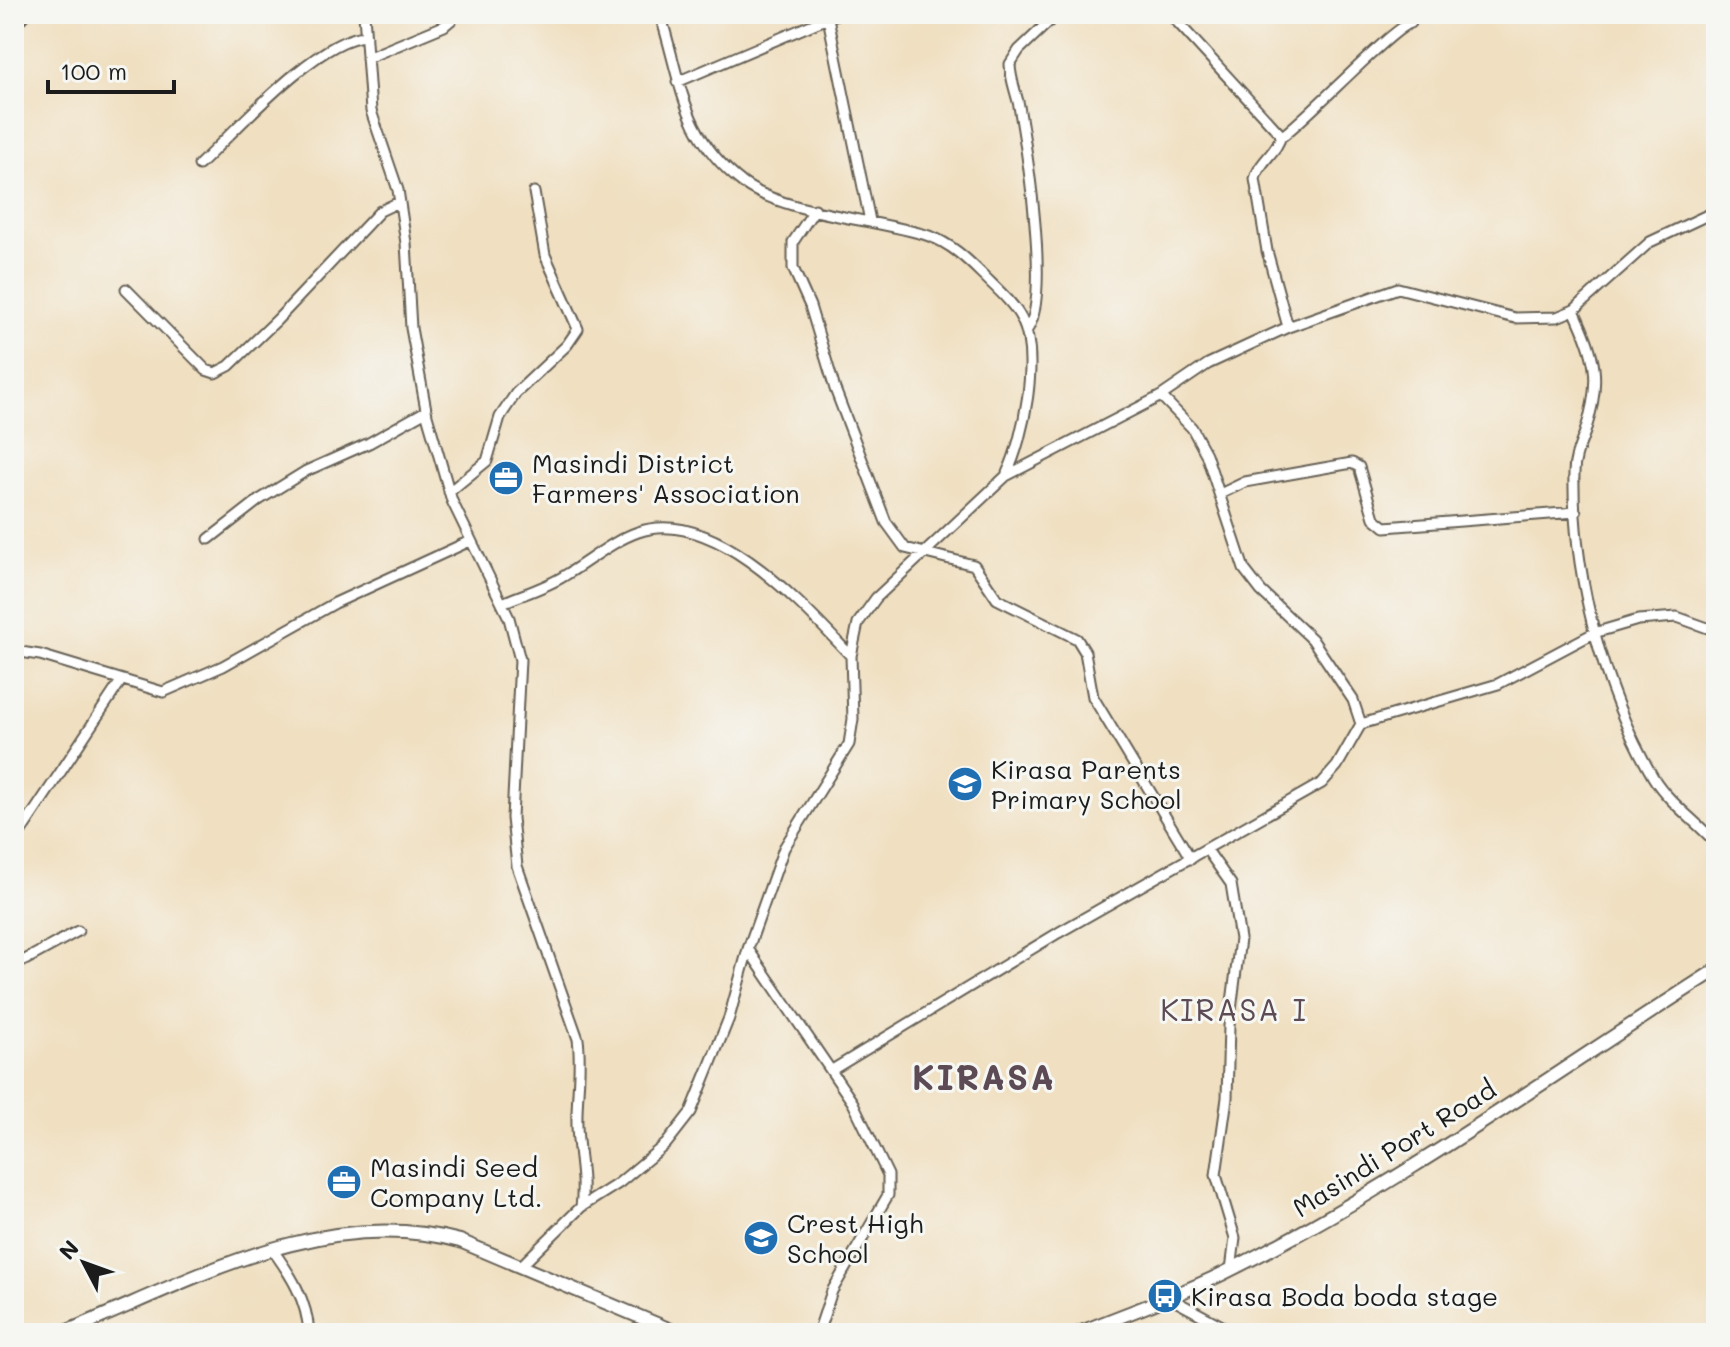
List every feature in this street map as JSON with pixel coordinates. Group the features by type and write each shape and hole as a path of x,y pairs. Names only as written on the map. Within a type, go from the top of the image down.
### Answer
{"main road":[{"name":"Masindi Port Road","path":"1079,1333 1231,1270 1413,1164 1716,970"},
{"path":"63,1333 272,1249 331,1234 390,1230 460,1241 678,1333"}],"street":[{"path":"14,26 25,14"},
{"path":"364,14 371,111 393,173 399,202 406,243 411,328 426,411 449,492 502,603 522,673 512,837 521,880 578,1039 581,1068 577,1122 584,1189 581,1207"},
{"path":"367,58 441,28 458,14"},
{"path":"660,14 677,82 698,136 736,177 766,196 929,236 956,250 1004,296 1021,317 1029,355 1023,428 1006,476"},
{"path":"1026,331 1033,322 1038,299 1034,219 1010,64 1019,50 1057,14"},
{"path":"1170,14 1236,83 1281,137"},
{"path":"677,82 833,16 870,221"},
{"path":"1288,327 1267,251 1255,179 1258,167 1281,137 1342,84 1396,30 1411,23"},
{"path":"199,165 309,62 337,44 366,36"},
{"path":"449,492 487,461 500,417 516,393 567,345 578,329 545,255 534,192"},
{"path":"126,289 206,370 215,373 229,366 277,320 380,211 399,202"},
{"path":"815,209 793,242 793,268 810,306 835,389 886,522 905,548 974,565 997,599 1077,639 1085,652 1093,697 1191,859"},
{"path":"520,1267 581,1207 619,1183 666,1144 691,1112 729,1018 748,949 784,848 849,744 853,719 853,639 865,611 1006,476 1161,396 1208,364 1288,327 1398,288 1515,318 1557,317 1574,310 1650,242 1716,211"},
{"path":"1574,310 1596,367 1588,421 1574,470 1576,512 1594,633 1627,721 1652,776 1716,843"},
{"path":"1161,396 1192,428 1220,494 1244,569 1261,591 1312,639 1353,700 1361,724"},
{"path":"209,539 259,500 306,471 369,443 426,411"},
{"path":"1220,494 1245,482 1352,463 1359,467 1374,518 1385,527 1576,512"},
{"path":"502,603 550,585 641,531 696,531 718,542 791,595 851,656"},
{"path":"14,651 40,655 158,692 171,690 267,643 335,603 470,541"},
{"path":"832,1070 1058,933 1322,783 1337,766 1361,724 1498,684 1594,633 1638,620 1671,616 1716,631"},
{"path":"14,842 121,681"},
{"path":"1207,850 1231,884 1240,939 1229,1026 1227,1098 1216,1175 1235,1238 1231,1270"},
{"path":"14,966 78,931"},
{"path":"748,949 853,1103 888,1175 888,1195 832,1291 818,1333"},
{"path":"272,1249 291,1274 307,1310 309,1333"},
{"path":"1166,1296 1235,1333"}],"place":[{"name":"Masindi District Farmers' Association","path":"506,478"},
{"name":"Kirasa Parents Primary School","path":"965,784"},
{"name":"Masindi Seed Company Ltd.","path":"344,1182"},
{"name":"Crest High School","path":"761,1238"},
{"name":"Kirasa Boda boda stage","path":"1165,1296"}],"district":[{"name":"KIRASA I","path":"1234,1009"},
{"name":"KIRASA","path":"984,1076"}]}
